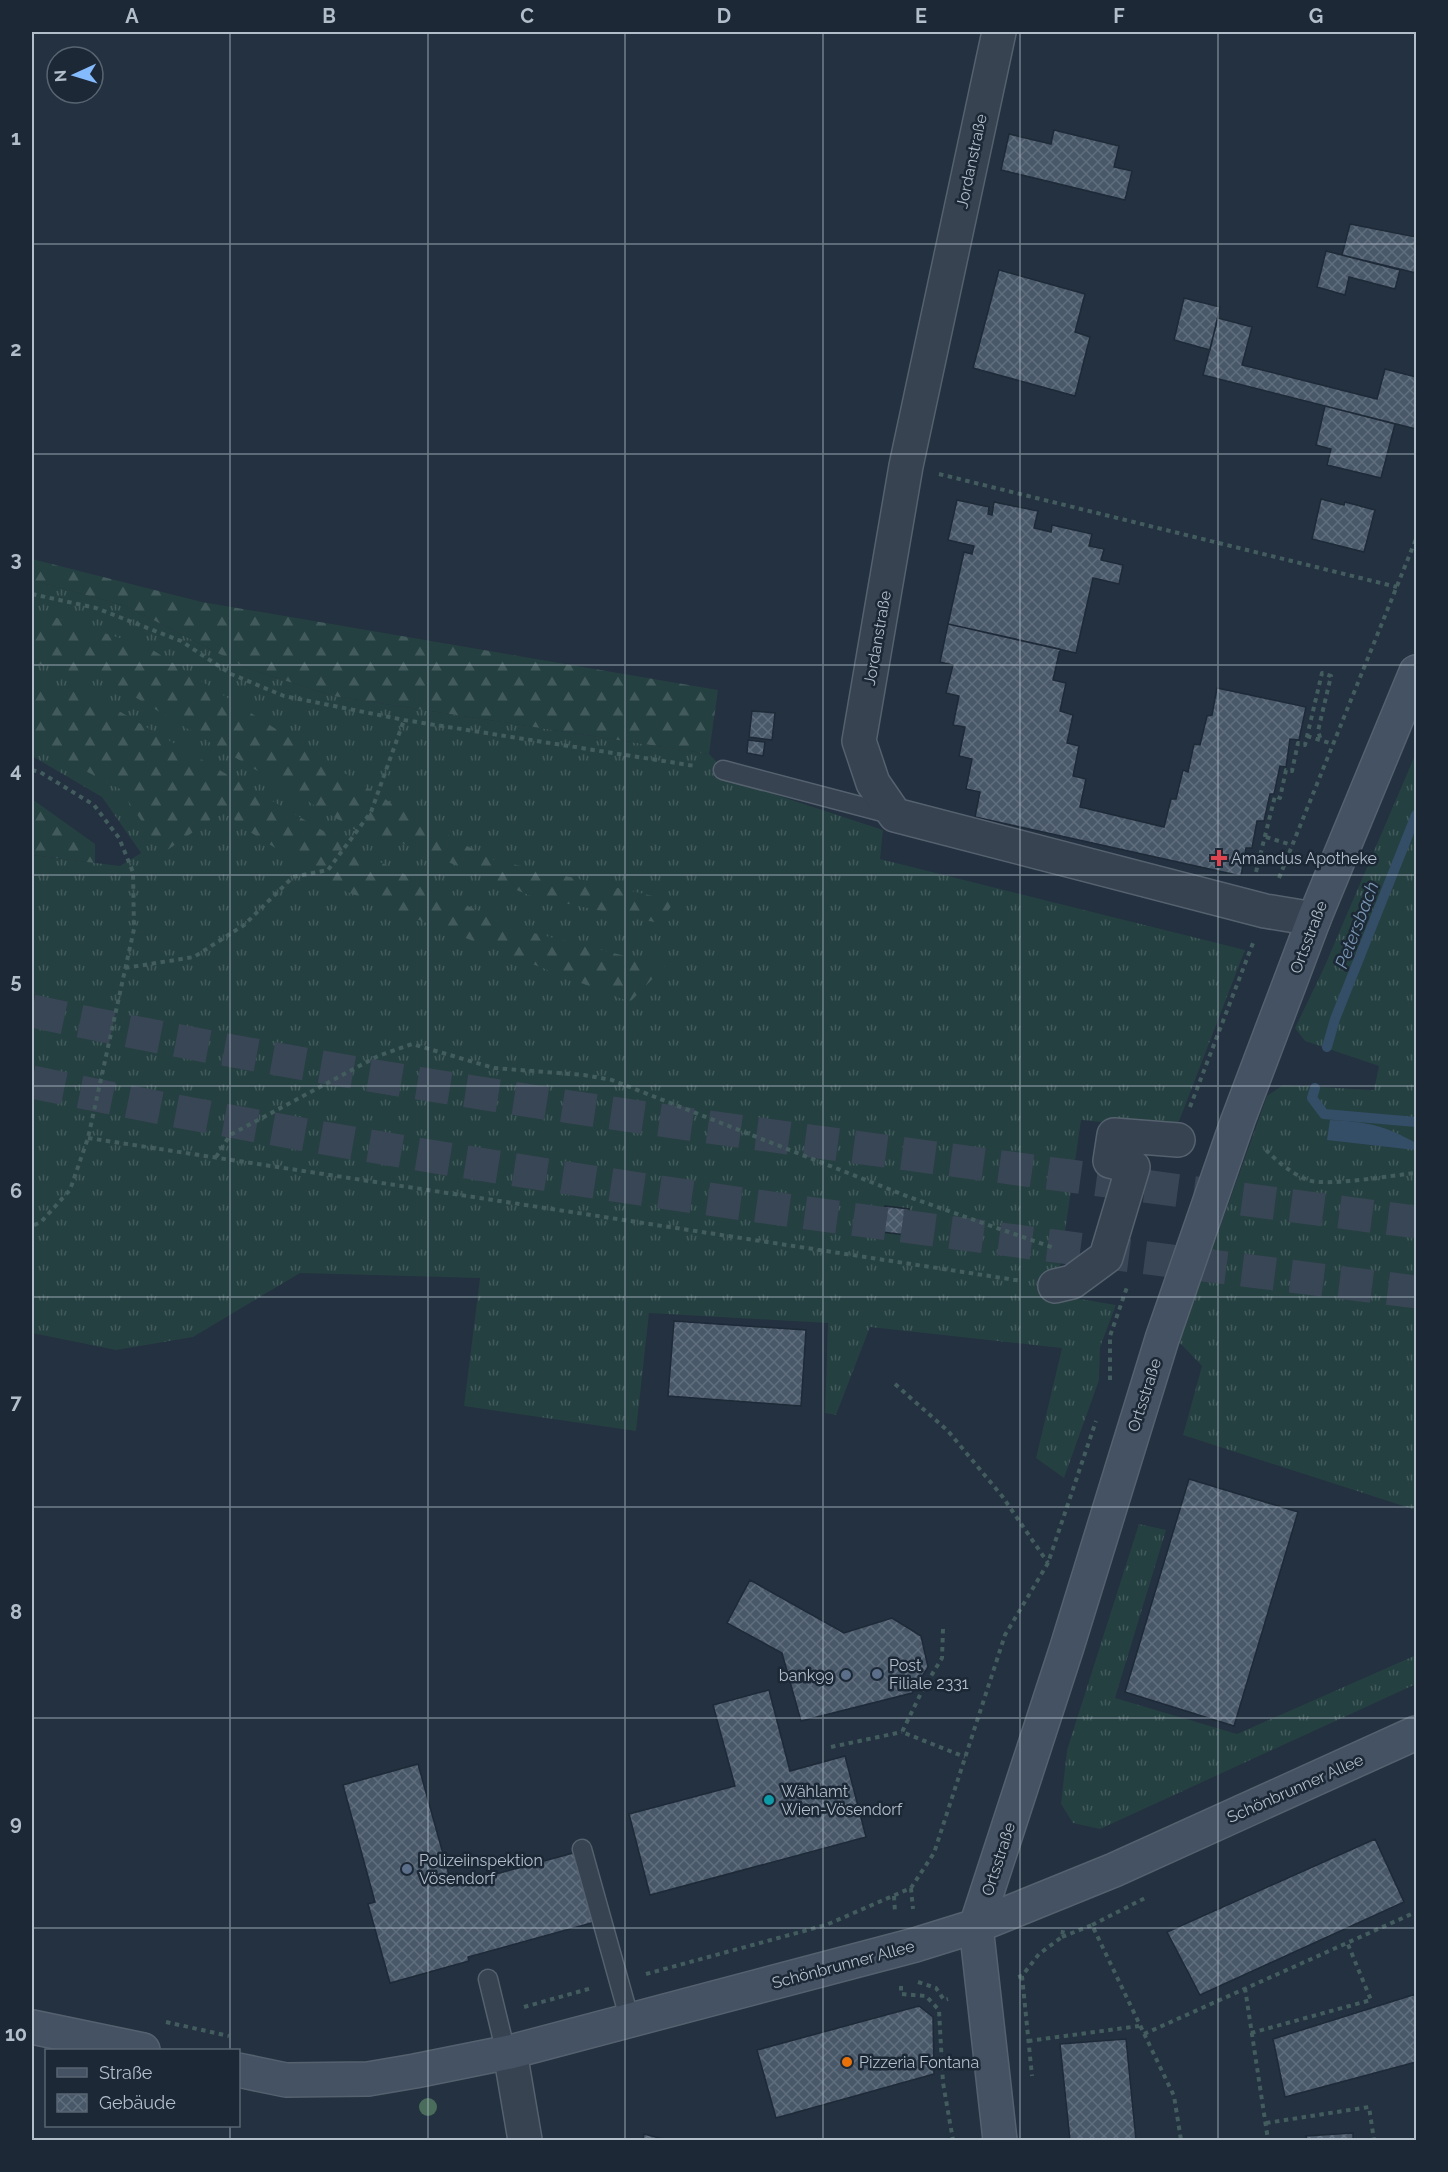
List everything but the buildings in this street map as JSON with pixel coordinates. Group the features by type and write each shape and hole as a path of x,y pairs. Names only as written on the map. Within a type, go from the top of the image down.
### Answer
{"main road":[{"name":"Ortsstraße","path":"1000,2140 976,1926 1067,1647 1162,1339 1238,1120 1314,919 1416,672"},
{"name":"Schönbrunner Allee","path":"240,2070 286,2080 368,2079 508,2052 898,1950 976,1926 1114,1870 1416,1733"},
{"path":"32,2027 138,2049"}],"street":[{"name":"Jordanstraße","path":"896,815 873,783 860,741 906,466 999,32"},
{"path":"896,815 1265,910 1314,919"},
{"path":"1055,1286 1072,1282 1106,1257 1133,1167 1110,1161 1114,1135 1178,1140"},
{"path":"508,2052 525,2140"}],"lane":[{"path":"723,770 896,815"},
{"path":"582,1849 630,2021"},
{"path":"488,1979 508,2052"}],"path":[{"path":"906,466 1397,587"},
{"path":"1265,910 1416,539"},
{"path":"32,594 96,608 181,641 231,674 284,696 404,720 723,770"},
{"path":"1256,872 1275,796 1280,798 1286,770 1292,771 1298,743 1305,745 1322,673 1331,676 1318,731 1321,740"},
{"path":"125,968 194,957 244,925 293,877 328,870 371,812 404,720"},
{"path":"1307,736 1333,744"},
{"path":"32,770 40,772 93,805 119,838 133,872 134,929 88,1138 70,1190 41,1222 32,1226"},
{"path":"1266,837 1292,845"},
{"path":"216,1157 230,1135 378,1056 412,1044 494,1068 584,1075 612,1080 909,1197 1098,1263"},
{"path":"1238,1120 1281,1165 1310,1181 1336,1182 1416,1173"},
{"path":"88,1138 1055,1286"},
{"path":"1107,1391 1110,1380"},
{"path":"895,1384 948,1431 1002,1496 1048,1563"},
{"path":"954,2140 943,2083 939,2010 926,1996 902,1994 894,1896 911,1888 933,1853 1005,1635 1048,1563 1099,1413"},
{"path":"902,1732 923,1689 942,1658 943,1629"},
{"path":"831,1747 902,1732 965,1757"},
{"path":"1144,2034 1416,1912"},
{"path":"1062,1937 1092,1925 1174,2096 1181,2140"},
{"path":"1251,2033 1371,2000 1347,1942"},
{"path":"1022,1976 1033,2085"},
{"path":"1245,1988 1268,2140"},
{"path":"1028,2041 1139,2026"},
{"path":"1266,2122 1370,2107 1374,2140"}],"green space":[{"path":"32,559 202,602 718,690 709,754 333,696 249,669 126,606 32,580"},
{"path":"32,580 126,606 249,669 333,696 709,754 737,782 883,830 880,859 1245,950 1176,1129 1081,1120 1056,1295 1116,1305 1100,1347 1099,1380 1064,1478 1036,1458 1062,1348 870,1327 836,1415 825,1413 828,1323 649,1313 636,1431 464,1406 480,1278 300,1273 193,1337 116,1350 32,1333 32,855 120,866 141,853 102,797 32,756"},
{"path":"32,610 148,647 388,801 490,859 675,901 659,923 531,896 392,839 372,840 110,682 32,662"},
{"path":"32,681 95,697 354,849 510,927 665,966 630,1002 342,890 236,823 229,807 163,853 120,789 32,743"},
{"path":"1416,753 1416,1510 1183,1435 1202,1366 1179,1342 1267,1096 1283,1085 1374,1090 1379,1066 1305,1041 1295,1028 1323,970"},
{"path":"32,799 95,844 95,863 32,855"},
{"path":"1139,1524 1166,1530 1115,1698 1237,1734 1414,1656 1416,1639 1416,1684 1100,1829 1073,1823 1061,1804 1067,1750"}],"water":[{"path":"1330,1120 1365,1123 1384,1128 1416,1143 1415,1150 1327,1140"}],"waterway":[{"name":"Petersbach","path":"1327,1047 1335,1019 1416,815"},
{"name":"Petersbach","path":"1315,1088 1312,1098 1324,1114 1416,1122"}],"tunnel":[{"path":"32,1011 249,1054 578,1108 1416,1222"},
{"path":"32,1082 376,1147 549,1175 895,1225 1416,1292"}],"place":[{"name":"Amandus Apotheke","path":"1219,858"},
{"name":"Post Filiale 2331","path":"877,1674"},
{"name":"bank99","path":"846,1675"},
{"name":"Wählamt Wien-Vösendorf","path":"769,1800"},
{"name":"Polizeiinspektion Vösendorf","path":"407,1869"},
{"name":"Pizzeria Fontana","path":"847,2062"}]}
